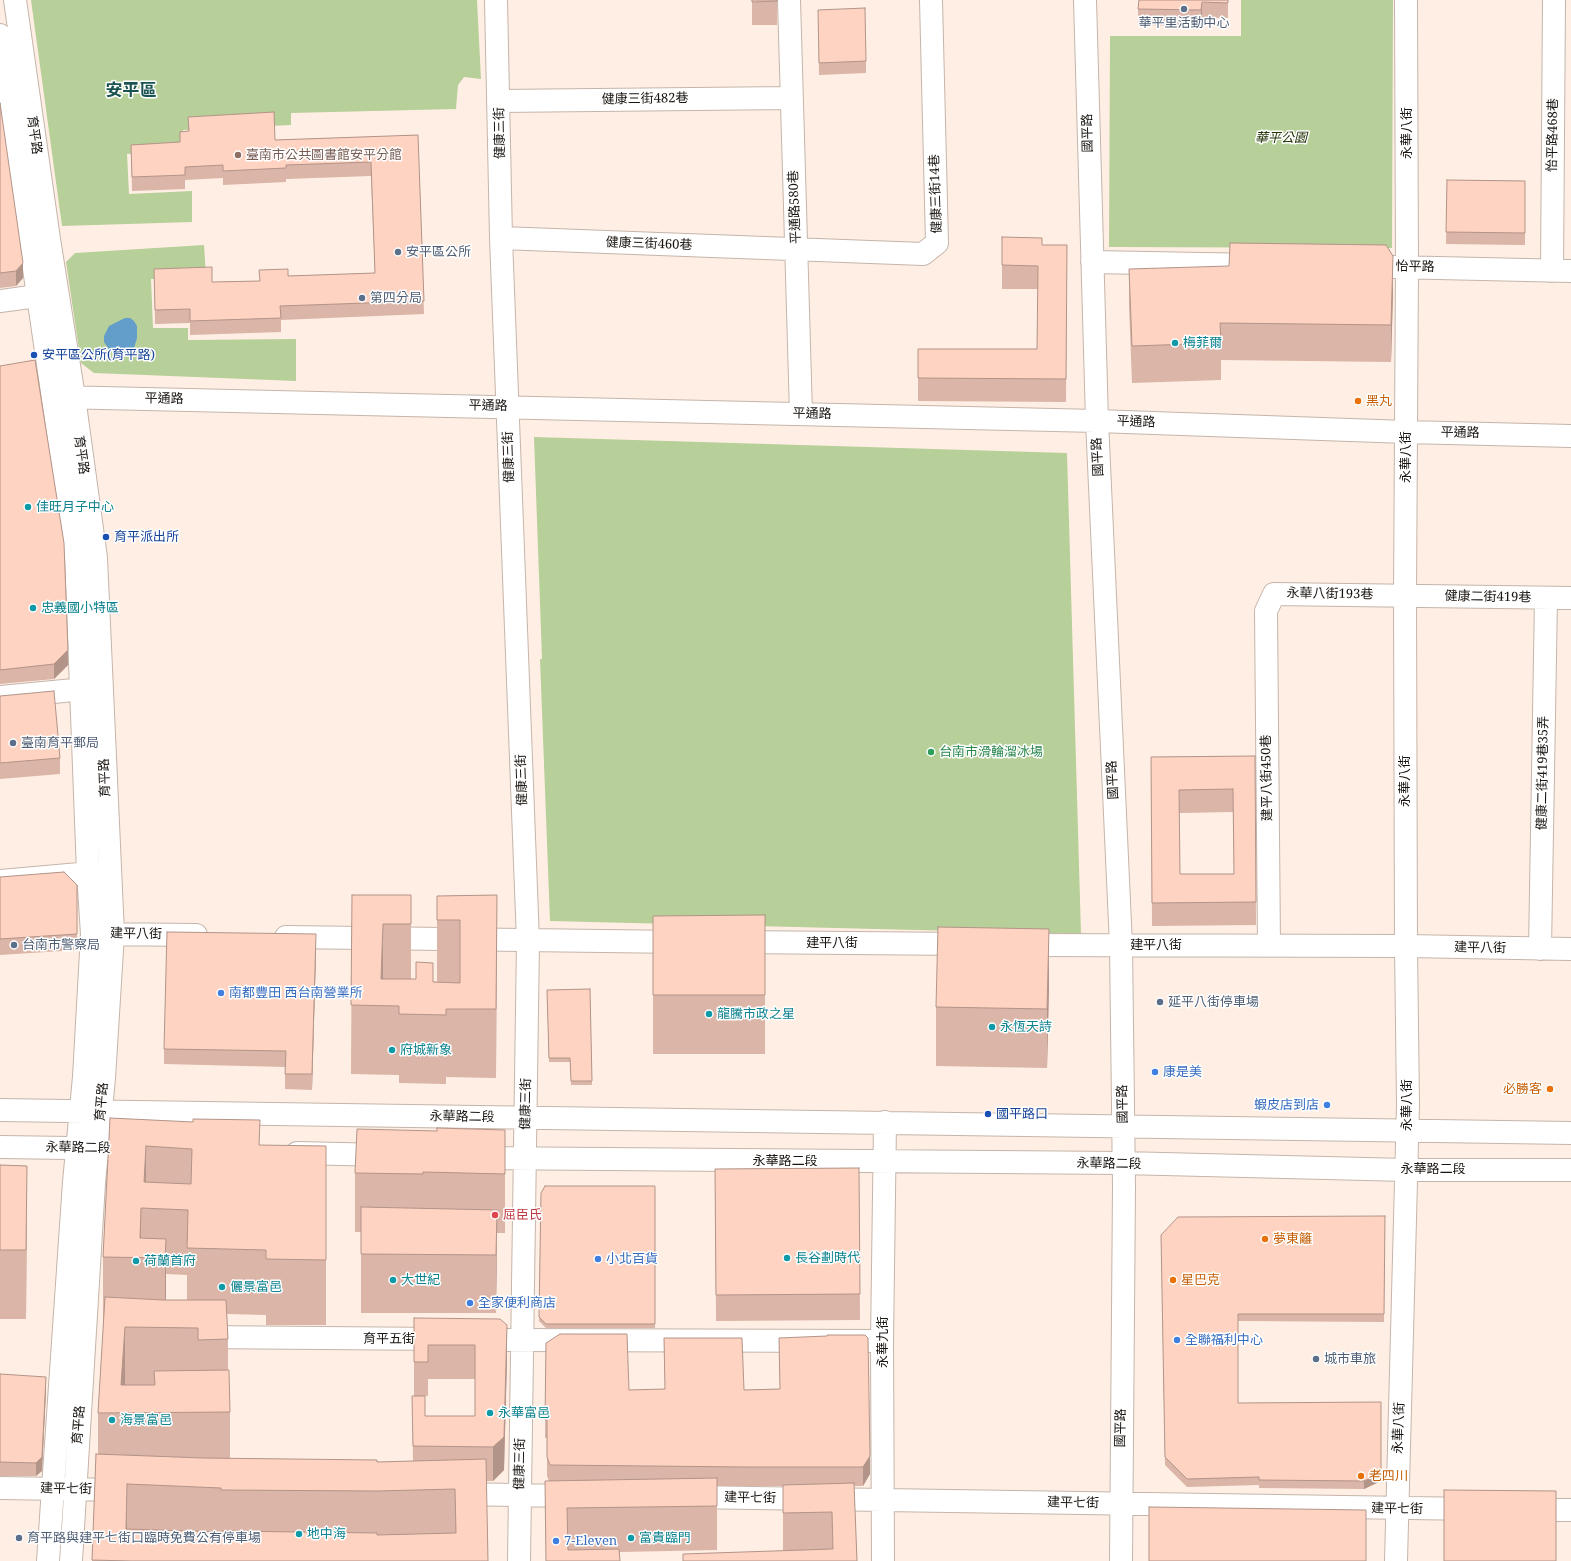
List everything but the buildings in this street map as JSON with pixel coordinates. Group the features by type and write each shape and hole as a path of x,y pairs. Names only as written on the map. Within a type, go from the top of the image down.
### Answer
{"street":[{"name":"育平路","path":"15,0 48,294"},
{"name":"健康三街","path":"496,0 501,238 528,941 519,1561"},
{"name":"平通路580巷","path":"789,0 800,414"},
{"name":"健康三街14巷","path":"796,250 923,254 938,242 931,0"},
{"name":"國平路","path":"1085,0 1097,421 1121,946 1123,1126 1121,1561"},
{"name":"永華八街","path":"1396,1561 1407,1130 1405,596 1407,267 1406,0"},
{"name":"怡平路468巷","path":"1554,0 1561,271"},
{"name":"育平路","path":"0,35 48,294 64,397 96,558 92,689 99,872 103,934 101,1111 87,1147 63,1335 48,1561"},
{"name":"健康三街482巷","path":"499,101 792,98"},
{"name":"健康三街460巷","path":"501,238 796,250"},
{"path":"1092,262 1281,265"},
{"name":"怡平路","path":"1376,267 1561,271"},
{"path":"0,301 48,294"},
{"name":"平通路","path":"64,397 507,406 1097,421 1406,432 1571,436"},
{"name":"永華八街193巷","path":"1266,611 1274,594 1405,596"},
{"name":"健康二街419巷","path":"1405,596 1571,598"},
{"name":"健康二街419巷35弄","path":"1540,949 1546,598"},
{"name":"建平八街450巷","path":"1266,611 1269,945"},
{"path":"0,697 92,689"},
{"path":"0,881 99,872"},
{"name":"育平路","path":"71,1561 75,1489 93,1337 94,1183 80,1111 103,934"},
{"name":"建平八街","path":"103,934 217,936"},
{"name":"建平八街","path":"265,936 528,941 1121,946 1406,946 1571,949"},
{"name":"永華路二段","path":"0,1110 1571,1133"},
{"name":"永華九街","path":"883,1561 882,1341 885,1122"},
{"name":"永華路二段","path":"0,1147 163,1149"},
{"path":"274,1152 408,1156"},
{"name":"永華路二段","path":"456,1157 526,1159 1123,1163 1406,1170 1571,1170"},
{"path":"63,1335 93,1337"},
{"name":"育平五街","path":"180,1337 466,1339"},
{"path":"490,1340 882,1341"},
{"name":"建平七街","path":"0,1488 147,1490"},
{"path":"440,1494 598,1496"},
{"name":"建平七街","path":"670,1497 1121,1503 1397,1509 1571,1510"}],"green space":[{"path":"31,0 477,0 481,79 464,77 458,85 456,109 291,113 291,125 183,130 182,151 127,154 129,194 192,191 192,222 62,226"},
{"name":"華平公園","path":"1241,0 1393,0 1392,248 1109,247 1110,36 1241,36"},
{"path":"204,245 206,277 151,279 153,328 188,328 188,340 296,339 296,381 94,373 81,363 66,262 75,253"},
{"path":"534,437 1067,453 1081,934 550,921 540,659 542,659"}],"water":[{"path":"125,318 130,318 137,326 137,338 134,348 130,352 120,355 110,351 104,342 104,336 109,326"}],"place":[{"name":"華平里活動中心","path":"1184,9"},
{"name":"臺南市公共圖書館安平分館","path":"238,155"},
{"name":"安平區公所","path":"398,252"},
{"name":"第四分局","path":"362,298"},
{"name":"梅菲爾","path":"1175,343"},
{"name":"安平區公所(育平路)","path":"34,355"},
{"name":"黑丸","path":"1358,401"},
{"name":"佳旺月子中心","path":"28,507"},
{"name":"育平派出所","path":"106,537"},
{"name":"忠義國小特區","path":"33,608"},
{"name":"臺南育平郵局","path":"13,743"},
{"name":"台南市滑輪溜冰場","path":"931,752"},
{"name":"台南市警察局","path":"14,945"},
{"name":"南都豐田 西台南營業所","path":"221,993"},
{"name":"延平八街停車場","path":"1160,1002"},
{"name":"龍騰市政之星","path":"709,1014"},
{"name":"永恆天詩","path":"992,1027"},
{"name":"府城新象","path":"392,1050"},
{"name":"康是美","path":"1155,1072"},
{"name":"必勝客","path":"1550,1089"},
{"name":"蝦皮店到店","path":"1327,1105"},
{"name":"國平路口","path":"988,1114"},
{"name":"屈臣氏","path":"495,1215"},
{"name":"夢東籬","path":"1265,1239"},
{"name":"長谷劃時代","path":"787,1258"},
{"name":"小北百貨","path":"598,1259"},
{"name":"荷蘭首府","path":"136,1261"},
{"name":"大世紀","path":"393,1280"},
{"name":"星巴克","path":"1173,1280"},
{"name":"儷景富邑","path":"222,1287"},
{"name":"全家便利商店","path":"470,1303"},
{"name":"全聯福利中心","path":"1177,1340"},
{"name":"城市車旅","path":"1316,1359"},
{"name":"永華富邑","path":"490,1413"},
{"name":"海景富邑","path":"112,1420"},
{"name":"老四川","path":"1361,1476"},
{"name":"地中海","path":"299,1534"},
{"name":"育平路與建平七街口臨時免費公有停車場","path":"19,1538"},
{"name":"富貴臨門","path":"631,1538"},
{"name":"7-Eleven","path":"556,1541"}],"district":[{"name":"安平區","path":"131,91"}]}
